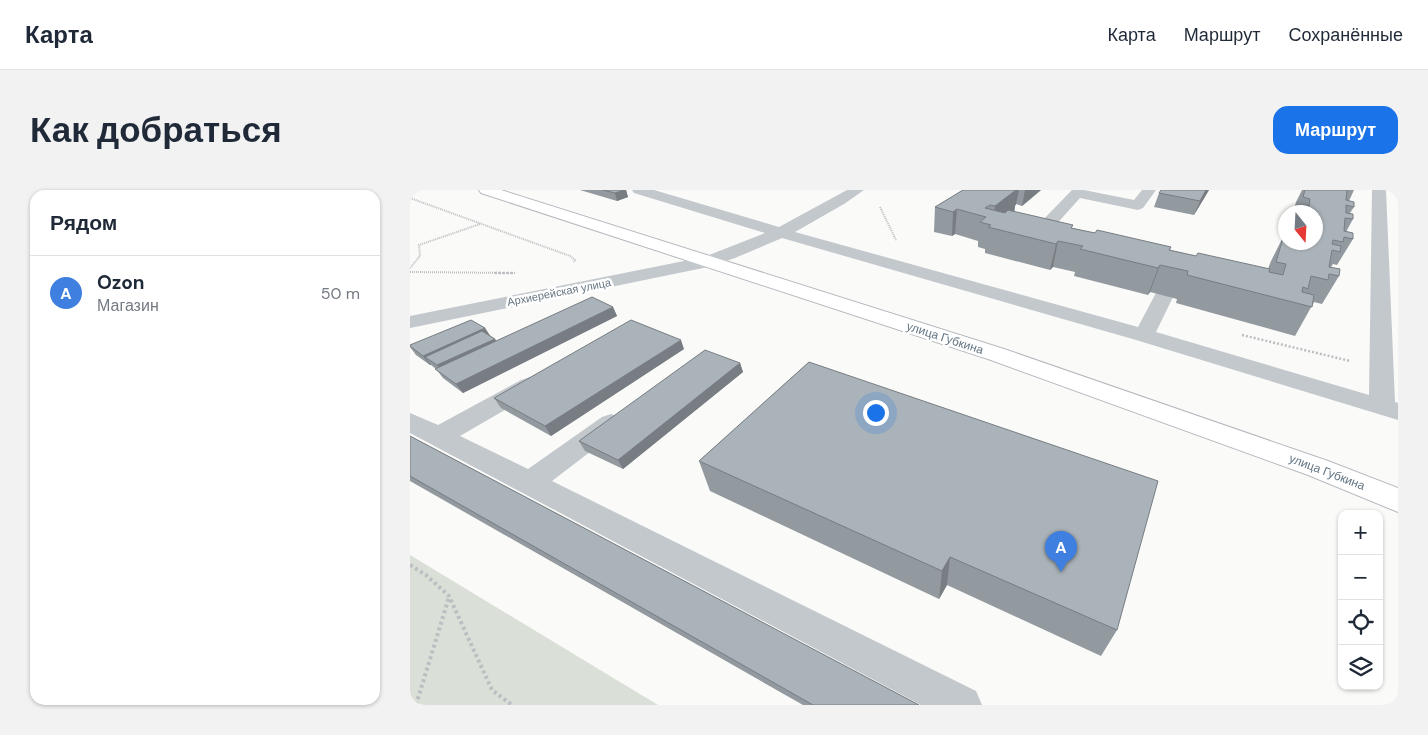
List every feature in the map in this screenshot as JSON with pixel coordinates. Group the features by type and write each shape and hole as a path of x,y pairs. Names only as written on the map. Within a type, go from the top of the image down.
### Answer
{"main road":[{"name":"улица Губкина","path":"486,190 996,354 1318,468 1398,500"}],"street":[{"path":"638,190 782,234 1144,335 1390,410 1379,190"},
{"name":"Архиерейская улица","path":"410,322 708,262 742,251 782,234 857,190"},
{"path":"1079,238 1042,230 1077,193 1138,205 1150,190"},
{"path":"1144,335 1164,295"},
{"path":"439,436 550,374"},
{"path":"530,483 633,407"},
{"path":"410,422 962,705"}],"path":[{"path":"410,198 570,256 575,260 572,264"},
{"path":"880,207 897,243"},
{"path":"410,268 420,256 419,245 481,224"},
{"path":"410,272 524,273"},
{"path":"410,565 426,575 449,596 492,690 512,705"},
{"path":"416,705 449,596"}],"shaded area":[{"path":"410,555 658,705 410,705"}],"building":[{"path":"603,190 624,190 615,193"},
{"path":"963,190 1016,190 995,206 990,205 985,208 1005,213 1008,210 1073,225 1071,228 1095,233 1097,230 1171,247 1169,250 1196,256 1198,253 1270,269 1269,272 1283,275 1286,264 1276,262 1280,250 1323,250 1323,205 1309,205 1310,199 1303,197 1305,190 1347,190 1346,200 1354,202 1354,207 1346,205 1346,213 1353,214 1353,219 1345,218 1344,231 1353,233 1353,239 1344,237 1343,242 1333,240 1332,244 1341,246 1340,252 1332,250 1329,267 1340,269 1339,276 1329,274 1328,280 1311,276 1308,289 1303,287 1302,292 1314,295 1312,307 1187,275 1188,271 1160,265 1158,268 1080,249 1083,246 1058,241 1056,244 988,227 991,225 980,222 986,217 957,209 953,212 935,207"},
{"path":"1161,190 1206,190 1200,201 1159,193"},
{"path":"592,297 613,307 456,384 435,369"},
{"path":"471,320 485,328 423,356 410,346 410,345"},
{"path":"631,320 681,340 545,426 494,398"},
{"path":"482,331 495,339 437,365 425,357"},
{"path":"705,350 740,363 618,460 579,441"},
{"path":"809,362 1158,481 1117,630 950,557 942,571 699,461"},
{"path":"410,436 919,705 813,705 410,476"}],"place":[{"name":"Ozon","path":"1061,572"}]}
